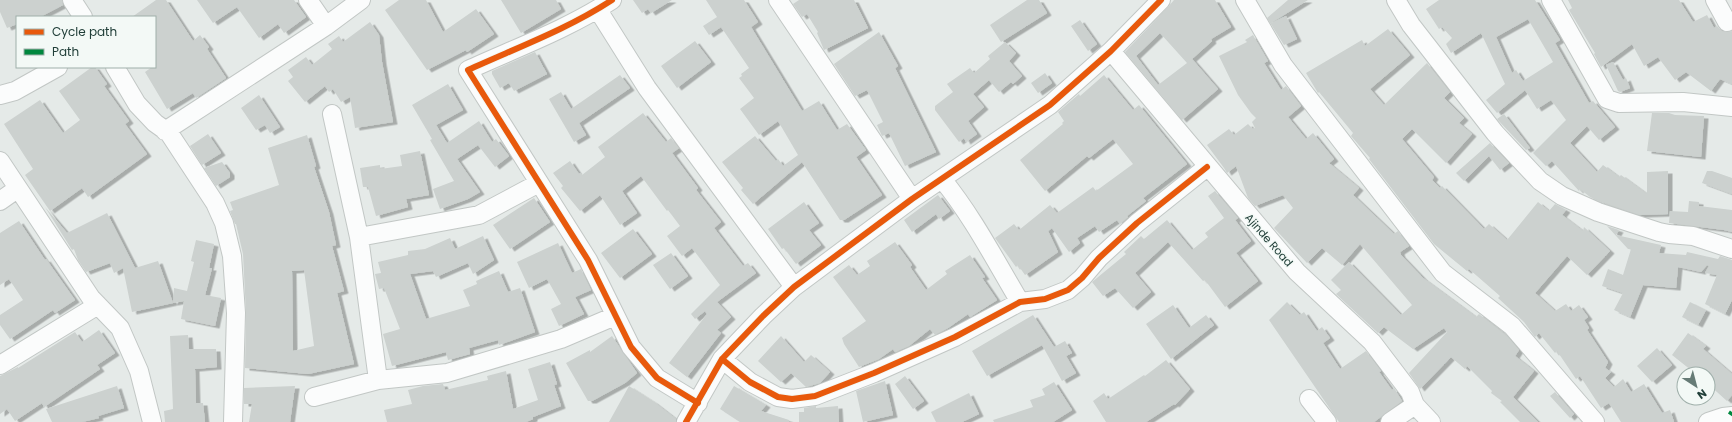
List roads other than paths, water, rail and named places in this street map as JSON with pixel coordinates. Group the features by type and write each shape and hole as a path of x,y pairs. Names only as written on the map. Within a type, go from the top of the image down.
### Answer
{"street":[{"path":"72,0 82,16"},
{"path":"308,0 326,26"},
{"path":"166,131 326,26 361,0"},
{"path":"778,0 912,199"},
{"path":"686,422 722,359 763,316 794,287 912,199 1050,106 1111,51 1161,0"},
{"path":"1245,0 1283,65 1443,273 1512,326 1595,422"},
{"path":"1396,0 1411,25 1495,133 1540,181 1562,196 1598,212 1659,232 1693,236 1732,249"},
{"path":"1551,0 1607,99 1612,102 1683,102 1732,107"},
{"path":"1715,0 1727,22"},
{"path":"698,403 657,378 631,347 588,260 569,227 539,183 468,70 548,34 605,5 647,88 794,287"},
{"name":"Ajinde Road","path":"1111,51 1207,167 1297,272 1372,342 1410,392 1415,405 1431,422"},
{"path":"0,94 15,91 56,68"},
{"path":"116,68 137,104 155,123 169,133 215,203 224,223 232,256 236,313 233,422"},
{"path":"332,114 359,237 378,380"},
{"path":"0,161 17,189 91,298 120,328 139,371 152,422"},
{"path":"722,359 750,382 778,397 792,399 815,396 874,373 954,337 1020,302 1045,299 1068,290 1082,278 1099,258 1137,223 1207,167"},
{"path":"942,179 959,200 981,234 1020,302"},
{"path":"359,237 479,215 539,183"},
{"path":"0,201 17,189"},
{"path":"0,365 98,305"},
{"path":"314,396 378,380 447,373 561,339 615,316"},
{"path":"1309,399 1327,422"},
{"path":"1390,422 1415,405"},
{"path":"1708,422 1723,417 1732,416"}]}
